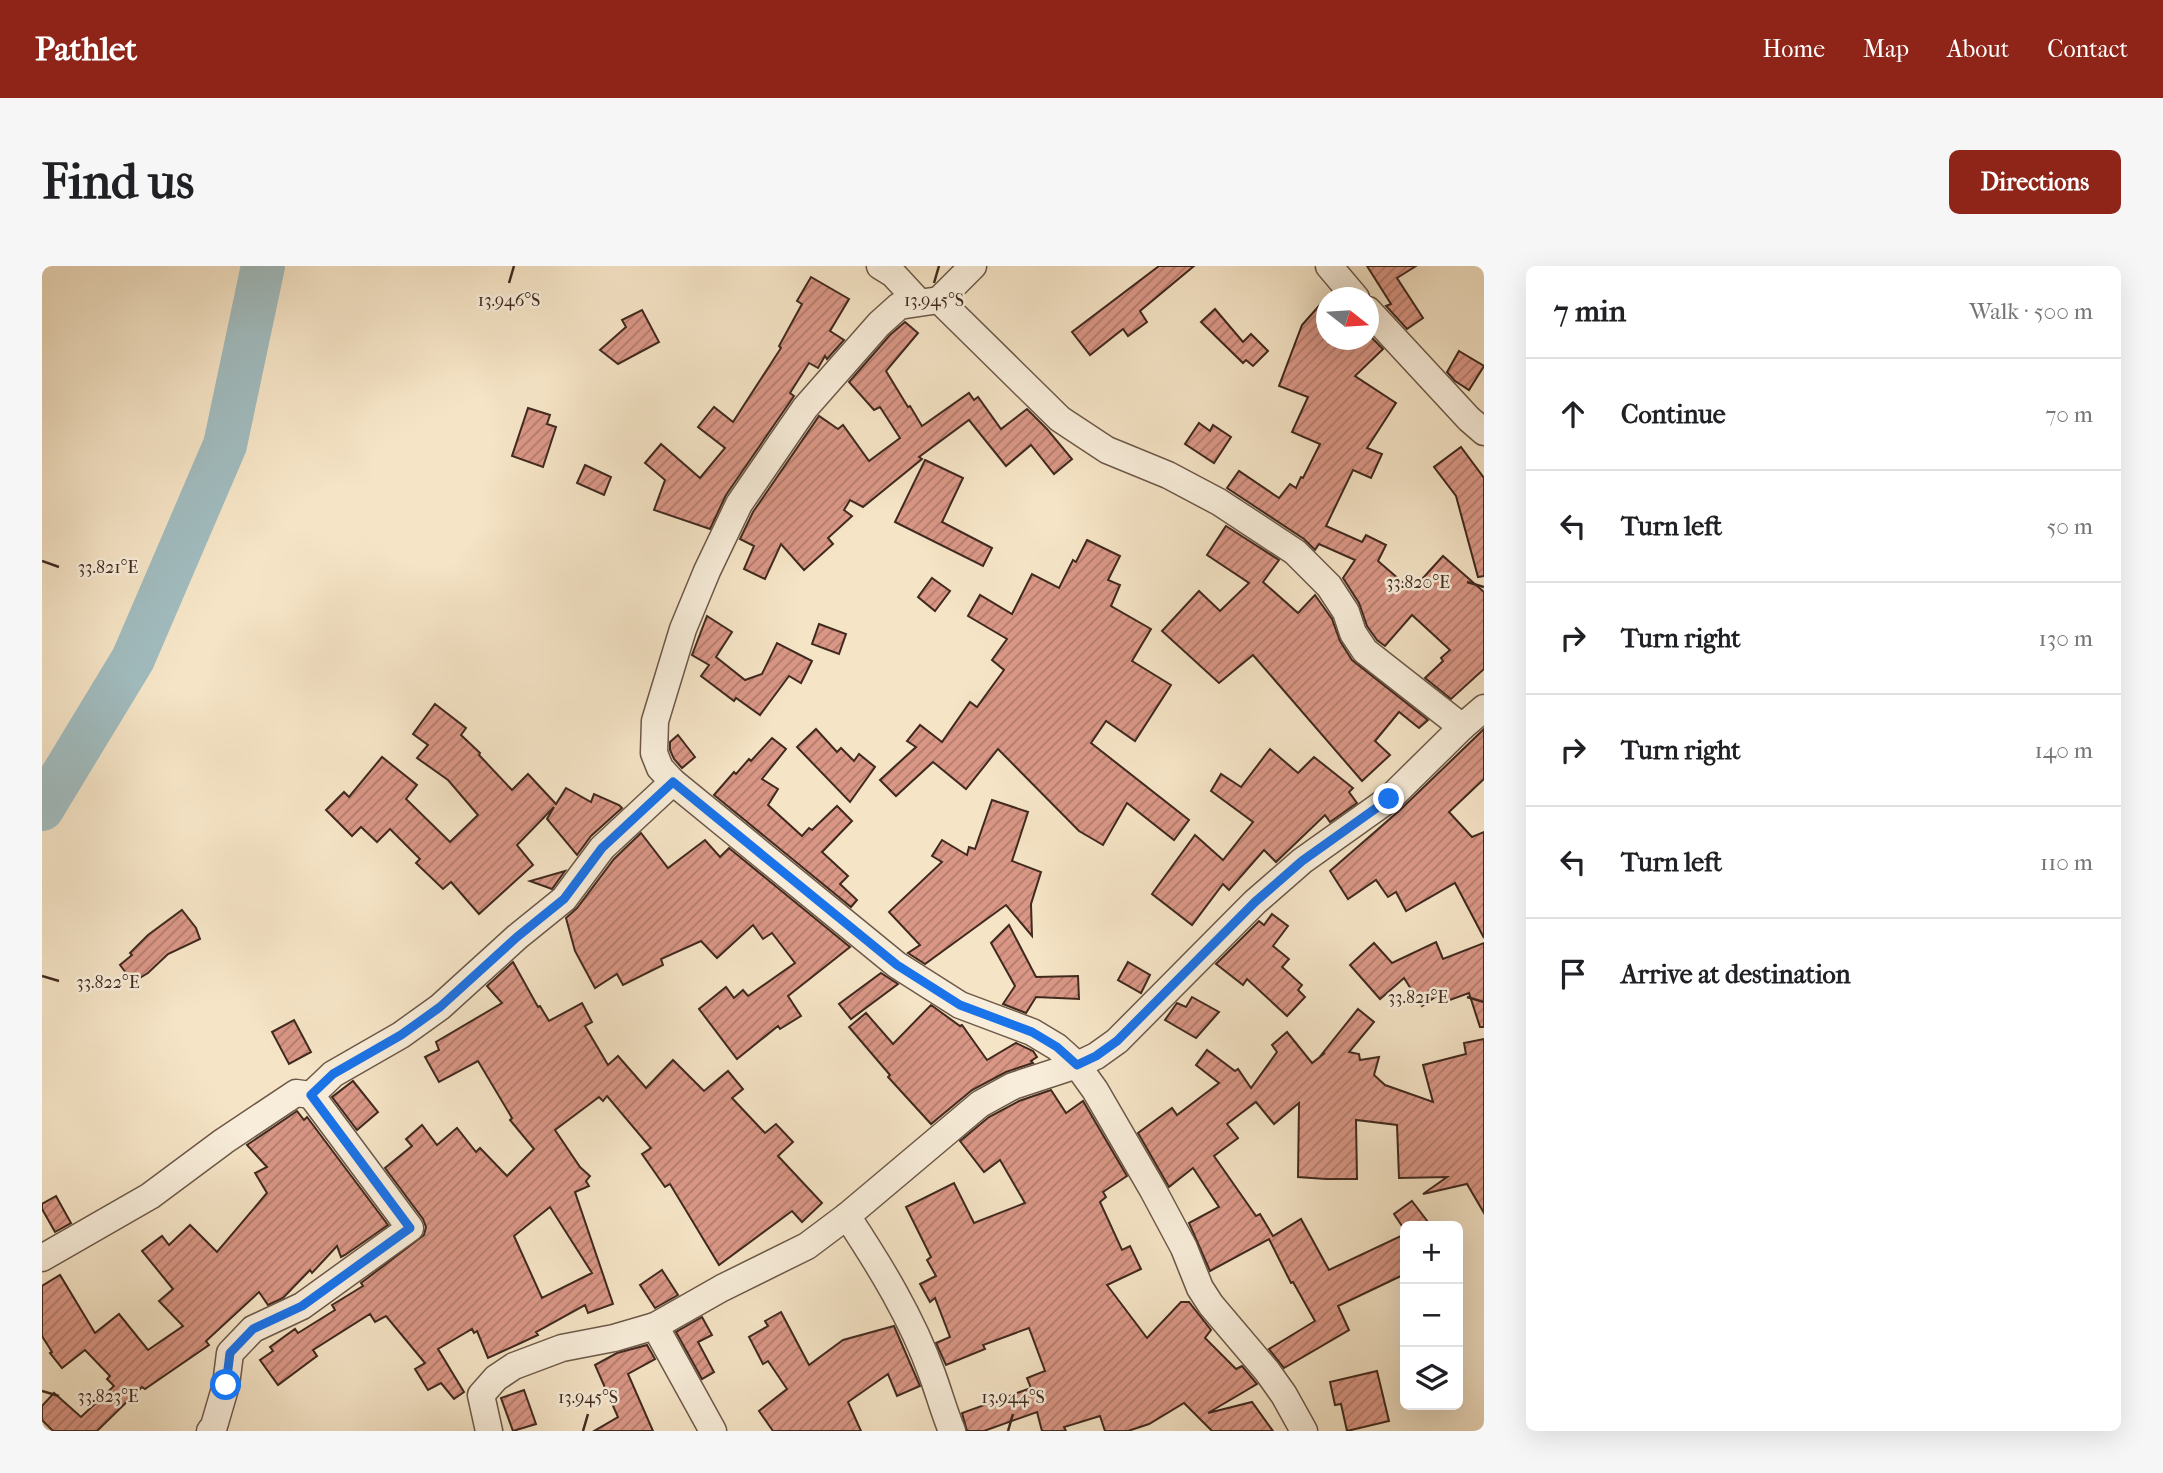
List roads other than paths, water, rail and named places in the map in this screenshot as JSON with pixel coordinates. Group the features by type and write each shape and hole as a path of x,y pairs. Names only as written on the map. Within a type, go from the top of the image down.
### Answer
{"street":[{"path":"880,266 929,301 1060,419 1107,450 1168,475 1219,502 1295,552 1329,586 1346,612 1353,633 1365,651 1462,727"},
{"path":"973,266 929,301 899,306 879,324 805,408 756,478 731,520 683,629 656,721 654,753 660,768 673,782 897,965 960,1005 1032,1032 1057,1047 1077,1065 1095,1090 1153,1190 1210,1305 1267,1371 1304,1431"},
{"path":"1329,266 1347,287"},
{"path":"1379,322 1484,432"},
{"path":"489,1431 481,1395 496,1378 514,1366 562,1348 614,1338 655,1326 722,1288 807,1246 847,1216 980,1104 1013,1086 1077,1065 1117,1041 1255,902 1302,861 1389,799 1484,708"},
{"path":"311,1095 333,1074 401,1035 440,1007 517,937 564,899 602,848 673,782"},
{"path":"42,1258 150,1196 223,1140 296,1093 311,1095 410,1228 302,1306 253,1329 230,1353 226,1385 211,1431"},
{"path":"847,1216 897,1295 932,1374 952,1431"},
{"path":"655,1326 713,1431"}],"waterway":[{"path":"42,809 133,659 225,445 263,266"}]}
